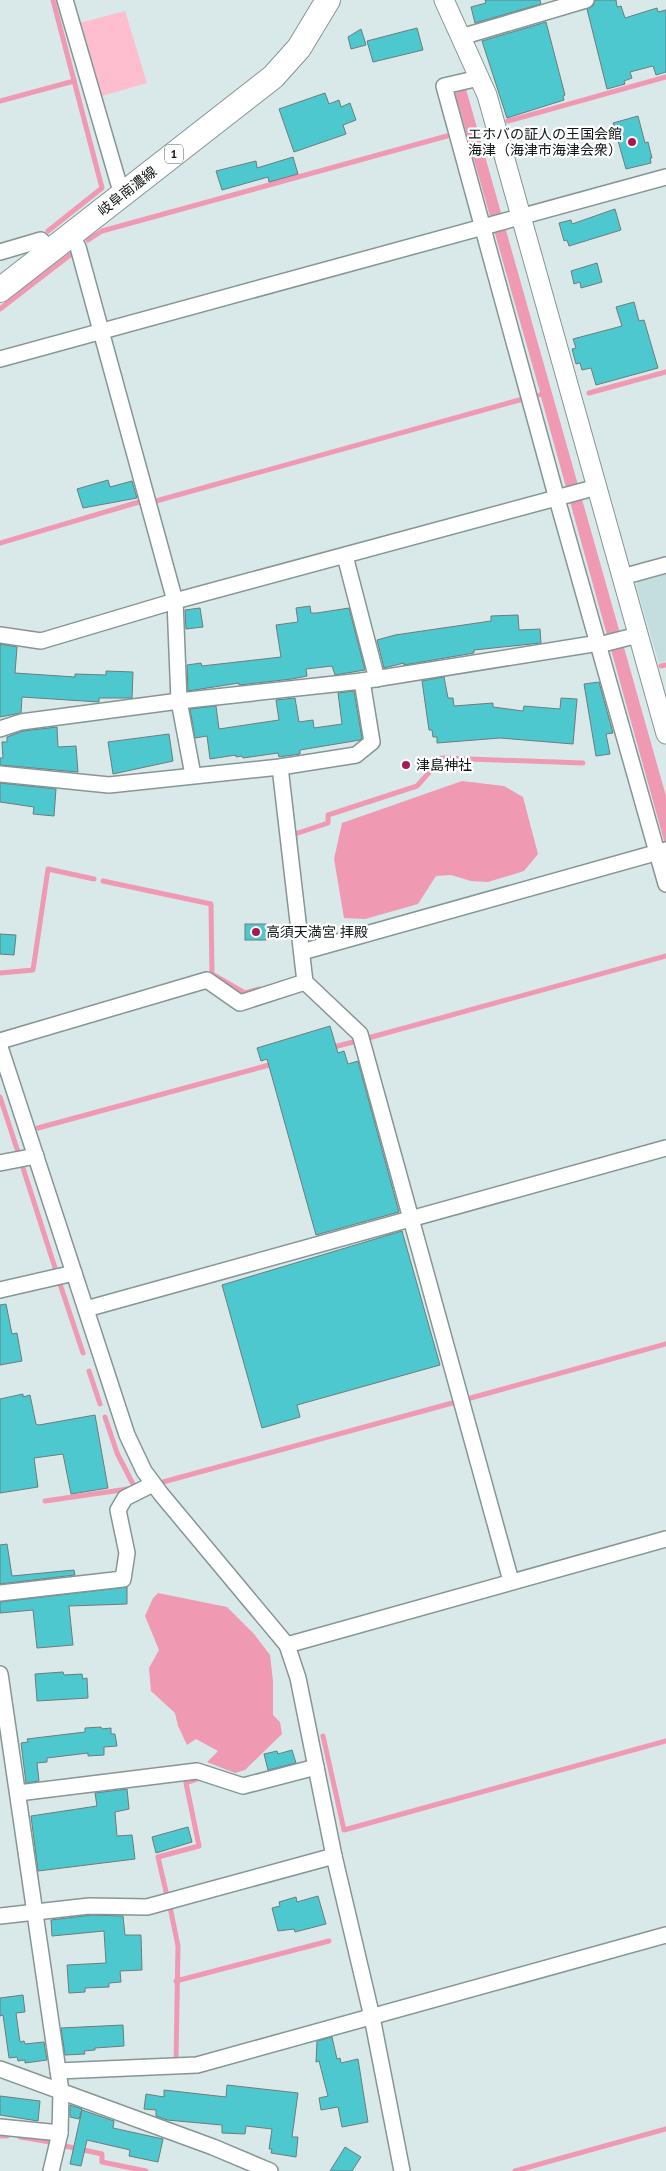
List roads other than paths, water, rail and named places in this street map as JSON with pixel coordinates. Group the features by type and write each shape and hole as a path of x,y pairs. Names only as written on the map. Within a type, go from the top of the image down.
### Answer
{"main road":[{"name":"岐阜南濃線","path":"0,290 273,77 299,48 328,0"}],"street":[{"path":"65,0 122,195"},
{"path":"444,0 487,95 514,217 594,489 622,577 632,637 666,734"},
{"path":"461,37 586,0"},
{"path":"479,78 444,86 485,225 601,644 662,851 666,884"},
{"path":"0,359 666,177"},
{"path":"71,235 78,247 102,330 175,601 179,701 193,775"},
{"path":"0,252 41,240 51,250"},
{"path":"0,635 41,641 175,601 594,489"},
{"path":"345,556 377,679"},
{"path":"622,577 666,565"},
{"path":"0,729 21,722 179,701 377,679 601,644 632,637"},
{"path":"0,774 109,786 193,775 280,767 356,755 372,742 362,681"},
{"path":"280,767 305,982 360,1034 511,1581"},
{"path":"302,952 662,851"},
{"path":"0,1041 207,980 240,1003 305,982"},
{"path":"0,1047 127,1435 144,1471 287,1645 298,1678 334,1856 372,2017 402,2171"},
{"path":"86,1309 666,1148"},
{"path":"0,1163 36,1156"},
{"path":"0,1290 74,1274"},
{"path":"0,1593 123,1579 127,1553 118,1510 125,1498 153,1484"},
{"path":"287,1645 666,1538"},
{"path":"0,1674 3,1712 18,1792 61,2091 60,2132 50,2171"},
{"path":"18,1792 197,1771 243,1786 316,1767"},
{"path":"0,1916 89,1906 146,1907 334,1856"},
{"path":"58,2071 197,2065 666,1935"},
{"path":"0,2069 213,2147 270,2171"},
{"path":"0,2128 60,2132"}],"waterway":[{"path":"48,231 102,188 53,0"},
{"path":"508,121 666,77"},
{"path":"0,101 74,81"},
{"path":"88,240 102,231 447,136"},
{"path":"0,309 70,255"},
{"path":"589,393 666,372"},
{"path":"156,501 523,399"},
{"path":"0,543 139,502"},
{"path":"661,666 666,665"},
{"path":"295,839 295,834 328,823 328,815 417,786 442,758 583,763"},
{"path":"0,973 33,970 48,869 94,879"},
{"path":"103,881 211,904 212,974 245,993 259,989"},
{"path":"368,1038 666,956"},
{"path":"330,1048 357,1041"},
{"path":"38,1128 273,1064"},
{"path":"0,1097 18,1152"},
{"path":"23,1168 56,1271"},
{"path":"60,1284 83,1353"},
{"path":"467,1399 666,1344"},
{"path":"89,1371 100,1404"},
{"path":"163,1482 456,1402"},
{"path":"45,1501 135,1488 117,1453 105,1417"},
{"path":"323,1736 344,1830 666,1741"},
{"path":"167,1896 158,1857 199,1846 186,1783 197,1779"},
{"path":"170,1907 178,1946 176,2062"},
{"path":"176,1981 329,1941"},
{"path":"515,2171 666,2129"},
{"path":"0,2136 7,2136"},
{"path":"20,2137 50,2142"},
{"path":"65,2146 102,2154 102,2162 146,2171"}],"place":[{"name":"エホバの証人の王国会館 海津（海津市海津会衆）","path":"632,142"},
{"name":"津島神社","path":"406,765"},
{"name":"高須天満宮 拝殿","path":"256,932"}]}
